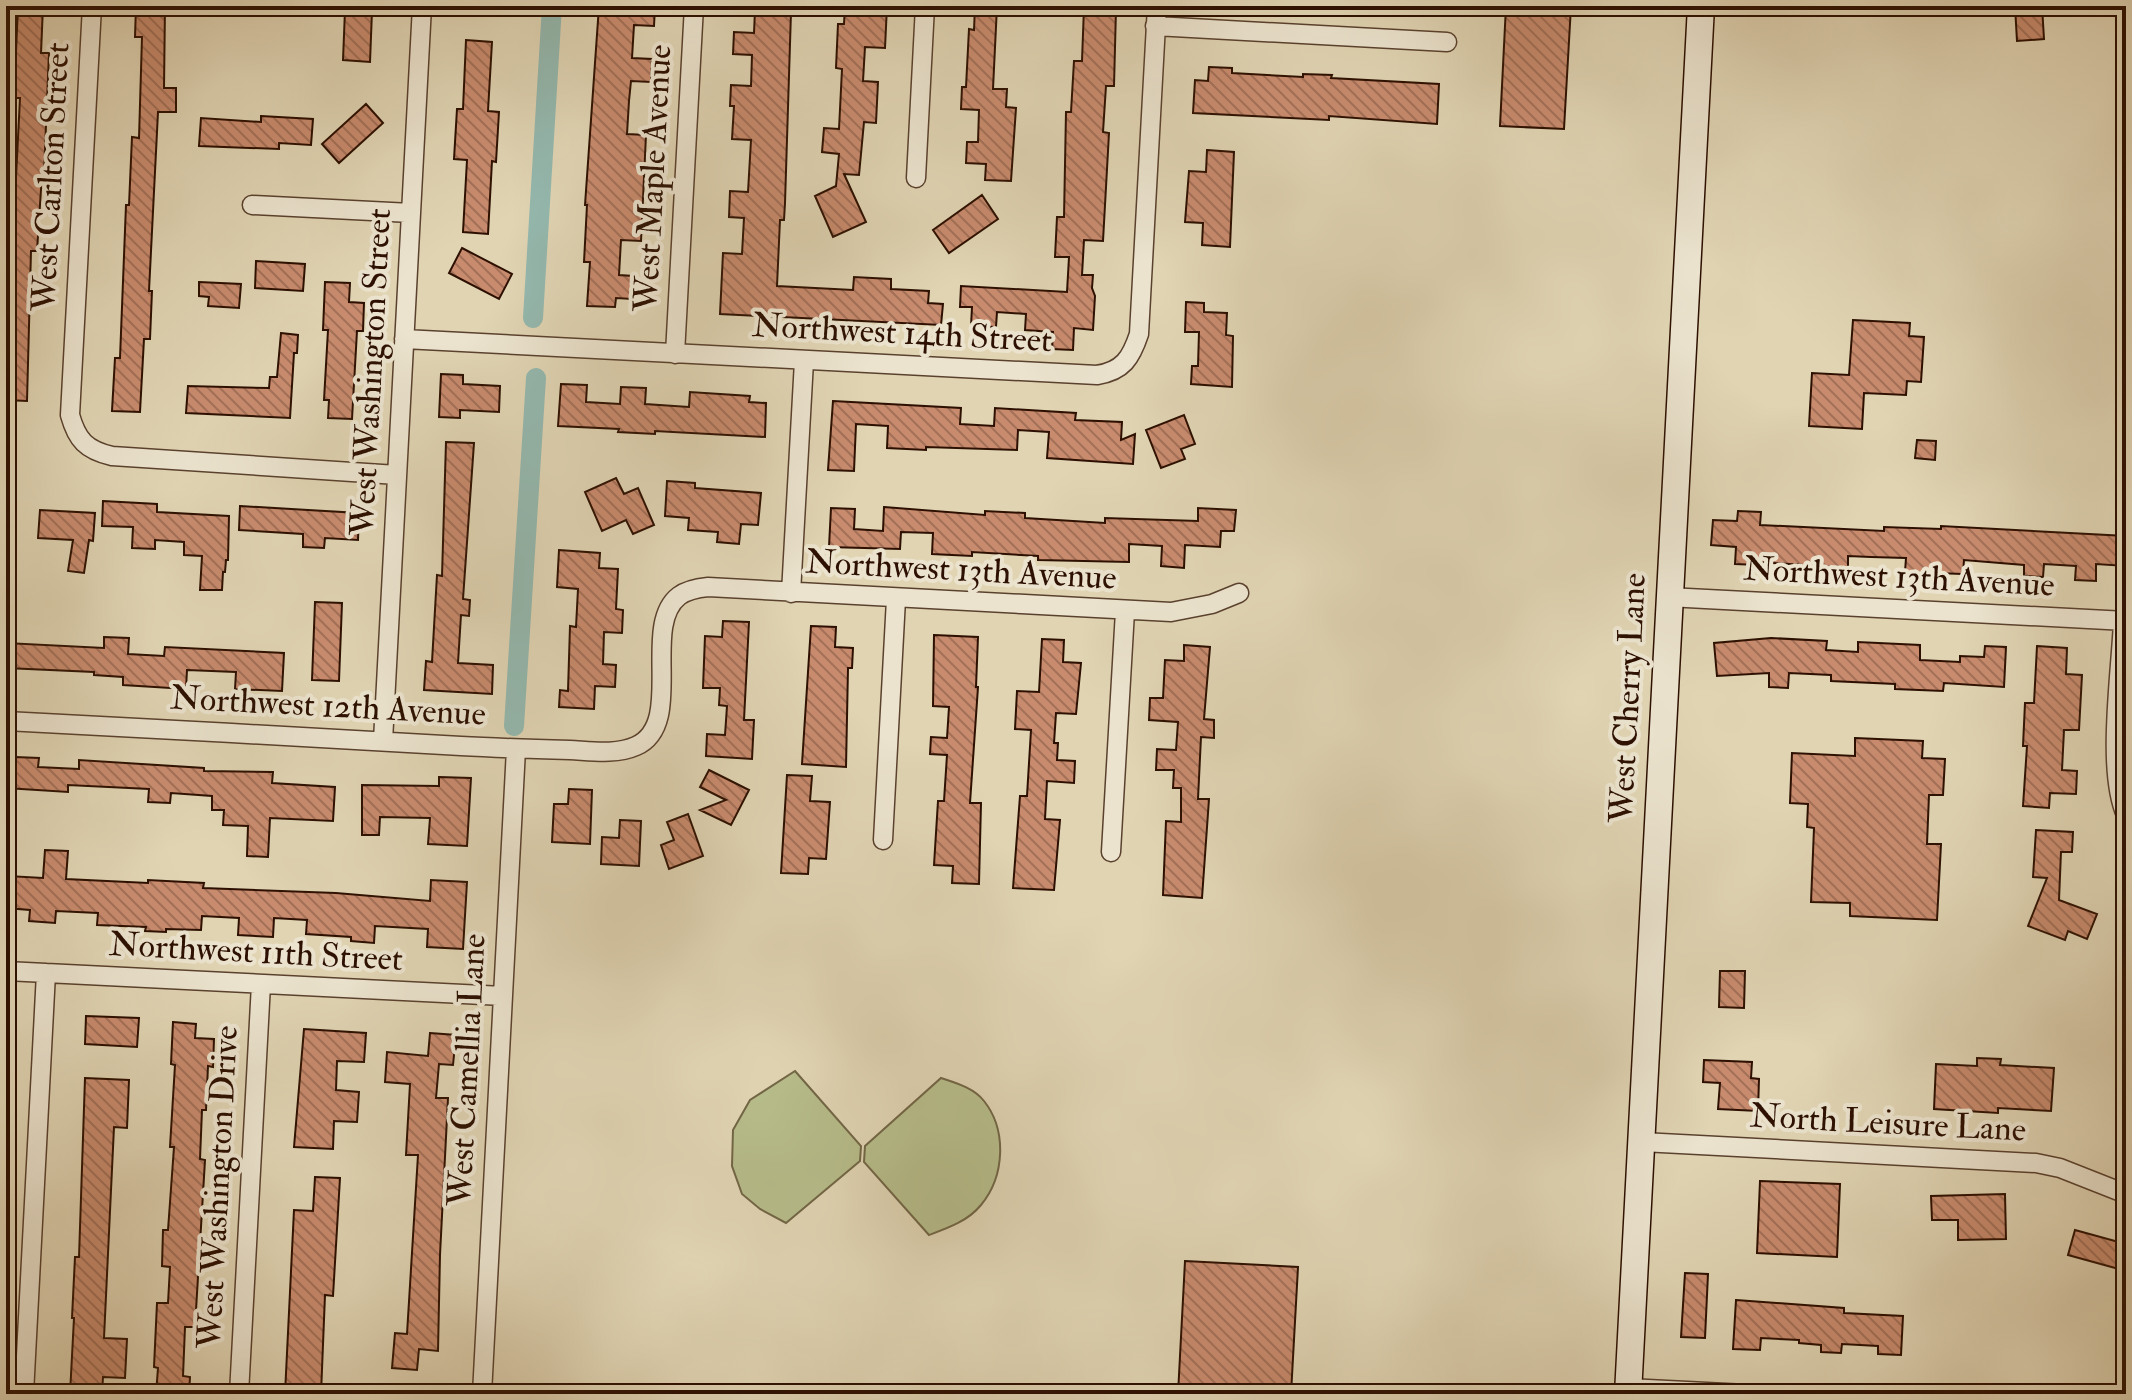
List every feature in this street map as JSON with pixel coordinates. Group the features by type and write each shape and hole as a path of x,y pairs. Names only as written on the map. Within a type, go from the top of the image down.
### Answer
{"main road":[{"name":"West Cherry Lane","path":"1628,1391 1701,6"}],"street":[{"name":"West Carlton Street","path":"92,6 70,415 82,444 112,456 397,475"},
{"name":"West Washington Street","path":"383,741 422,6"},
{"name":"West Maple Avenue","path":"675,354 694,6"},
{"path":"916,178 925,6"},
{"path":"1157,6 1155,26 1447,42"},
{"name":"Northwest 14th Street","path":"404,339 804,361 1097,375 1111,373 1123,365 1133,352 1139,334 1155,26"},
{"path":"252,205 411,213"},
{"path":"791,593 804,361"},
{"name":"Northwest 13th Avenue","path":"645,742 654,729 659,712 664,627 669,610 678,596 708,587 1171,612 1212,604 1239,593"},
{"name":"Northwest 13th Avenue","path":"1668,597 2125,621"},
{"path":"883,840 896,599"},
{"path":"1111,852 1125,611"},
{"path":"2125,621 2116,764 2118,788 2126,815"},
{"name":"Northwest 12th Avenue","path":"6,721 516,749 613,751 629,749 645,742"},
{"name":"West Camellia Lane","path":"482,1394 516,749"},
{"name":"Northwest 11th Street","path":"6,971 503,996"},
{"path":"24,1394 46,973"},
{"name":"West Washington Drive","path":"239,1394 261,984"},
{"name":"North Leisure Lane","path":"1642,1142 2036,1163 2060,1168 2126,1194"},
{"path":"1628,1391 1746,1394"}],"green space":[{"path":"795,1071 861,1146 860,1161 786,1223 760,1209 742,1194 732,1166 733,1130 750,1100"},
{"path":"941,1078 970,1089 984,1101 997,1125 999,1167 989,1193 976,1211 964,1220 929,1235 864,1162 865,1146"}],"building":[{"path":"18,6 43,6 41,53 49,53 37,251 31,251 27,401 6,400 6,277 11,222 6,222 6,197 15,197 20,98 8,98 11,51 16,52"},
{"path":"136,6 165,6 164,88 176,88 176,112 158,112 149,291 152,291 150,339 144,339 140,412 112,411 115,358 120,358 132,137 139,138 142,37 135,37"},
{"path":"599,6 655,6 654,26 634,25 632,58 652,59 651,82 631,81 627,134 646,135 641,241 621,240 619,275 633,276 632,299 616,298 615,307 587,306 590,262 584,262"},
{"path":"845,6 887,6 885,48 865,47 863,81 878,82 876,123 864,122 859,175 844,174 866,222 833,237 815,196 836,186 839,154 822,152 824,128 839,129 842,69 836,68 838,24 844,24"},
{"path":"975,6 997,6 993,89 1007,89 1006,107 1016,108 1011,181 985,180 986,164 966,163 967,142 978,142 979,110 961,109 962,87 966,87 969,29 974,30"},
{"path":"1506,6 1571,6 1564,129 1500,126"},
{"path":"2015,6 2042,6 2044,39 2017,41"},
{"path":"1084,7 1116,9 1114,86 1106,86 1103,132 1109,133 1103,241 1084,240 1082,275 1093,275 1093,330 1074,328 1073,350 1052,349 1053,332 1025,330 1026,314 997,312 996,327 971,326 972,307 960,307 961,286 1067,292 1069,257 1055,257 1057,217 1064,217 1066,112 1071,112 1074,61 1082,61"},
{"path":"345,10 372,11 370,62 343,60"},
{"path":"755,10 791,12 785,203 784,220 780,220 777,286 853,290 854,277 891,279 891,289 929,291 928,303 943,304 941,325 720,314 723,253 742,254 744,218 729,217 730,191 748,192 751,140 732,139 734,106 730,106 731,85 751,86 752,55 733,54 734,32 754,33"},
{"path":"466,40 492,42 488,111 499,112 496,162 492,161 488,234 463,232 467,160 454,159 457,109 463,109"},
{"path":"1209,67 1232,68 1232,73 1303,77 1303,74 1332,75 1331,78 1439,84 1437,124 1329,116 1329,120 1193,113 1195,80 1208,81"},
{"path":"366,104 383,123 339,163 322,144"},
{"path":"261,116 313,119 311,145 279,143 279,149 199,146 201,118 261,122"},
{"path":"1207,150 1234,152 1230,247 1202,245 1203,223 1185,222 1189,171 1206,172"},
{"path":"982,195 998,219 949,253 933,230"},
{"path":"462,248 512,274 499,299 449,273"},
{"path":"256,261 305,264 303,291 255,288"},
{"path":"199,282 241,284 239,308 208,306 209,297 199,296"},
{"path":"325,282 350,283 349,302 364,303 363,331 357,331 352,419 328,418 329,400 324,400 328,330 323,330"},
{"path":"1186,302 1204,303 1204,312 1227,313 1226,335 1233,336 1232,387 1191,384 1192,366 1198,366 1199,332 1185,332"},
{"path":"1853,320 1910,323 1909,336 1924,337 1921,382 1907,381 1906,395 1864,393 1862,429 1809,426 1812,373 1849,375"},
{"path":"281,333 298,335 290,418 186,413 188,386 269,388 270,377 277,377"},
{"path":"441,374 463,375 463,384 500,386 499,412 460,410 460,418 439,417"},
{"path":"561,384 587,385 586,402 620,404 621,387 646,388 645,404 689,407 690,392 750,396 749,402 766,403 765,437 655,431 655,434 558,426"},
{"path":"833,401 961,408 960,424 994,426 995,408 1076,413 1075,420 1122,422 1121,440 1135,434 1133,464 1047,458 1049,432 1018,430 1017,450 926,447 926,450 887,448 888,426 856,424 854,471 828,470"},
{"path":"1184,415 1195,444 1181,449 1185,459 1161,468 1146,430"},
{"path":"1917,440 1936,441 1935,460 1915,458"},
{"path":"446,442 474,443 463,599 470,600 469,616 461,615 458,663 493,665 492,694 424,690 426,661 432,662 437,575 442,576"},
{"path":"616,478 624,494 638,488 654,525 633,534 626,520 602,531 585,492"},
{"path":"667,481 695,483 695,488 761,493 758,525 741,524 739,544 717,542 718,532 688,530 689,518 665,516"},
{"path":"103,501 157,504 157,512 229,516 228,560 223,572 222,590 200,590 202,556 184,555 184,542 155,540 155,549 132,548 133,527 102,526"},
{"path":"240,506 359,513 358,540 325,538 324,548 303,547 303,534 239,530"},
{"path":"884,507 985,515 985,511 1025,513 1025,518 1105,523 1105,518 1198,521 1198,508 1236,510 1234,531 1221,531 1220,547 1185,545 1184,568 1161,566 1162,546 1129,544 1129,562 1038,560 1038,556 972,552 972,556 932,554 933,533 901,532 900,549 829,547 831,508 855,509 854,529 883,531"},
{"path":"40,510 95,513 93,541 89,540 84,573 68,571 73,540 38,538"},
{"path":"1738,511 1761,512 1760,525 1884,531 1884,527 1941,529 1941,526 2126,536 2126,566 2096,564 2096,581 2075,580 2076,566 2044,564 2043,577 2024,576 2024,565 1964,560 1963,574 1905,572 1906,558 1848,556 1848,568 1758,562 1758,565 1735,564 1736,547 1711,545 1713,520 1737,521"},
{"path":"559,550 600,553 599,568 618,569 616,609 623,610 622,633 604,632 603,664 616,665 615,687 595,686 594,709 559,707 560,690 568,691 570,626 576,627 578,589 557,587"},
{"path":"315,602 342,603 339,681 312,680"},
{"path":"723,621 749,622 744,720 754,720 752,759 706,756 707,734 725,735 727,706 719,705 720,688 703,688 705,636 722,637"},
{"path":"811,626 836,627 835,647 853,648 852,668 848,668 846,767 802,764"},
{"path":"934,635 978,637 978,687 970,803 981,803 979,884 952,883 953,866 934,865 938,801 944,801 947,755 930,754 931,737 947,738 949,707 933,706"},
{"path":"104,637 129,638 128,654 164,656 165,647 284,653 282,691 235,689 236,672 187,670 186,689 123,685 123,677 94,675 94,672 6,668 6,643 104,648"},
{"path":"1771,638 1827,641 1826,650 1858,652 1858,642 1920,645 1920,660 1960,662 1960,656 1984,657 1985,646 2006,647 2004,687 1944,683 1943,691 1895,689 1895,684 1831,681 1831,675 1789,673 1788,688 1769,687 1769,673 1717,676 1714,643"},
{"path":"1042,639 1064,640 1063,662 1081,663 1076,714 1056,713 1054,743 1058,743 1057,760 1075,761 1074,783 1047,781 1045,819 1060,820 1054,890 1013,888 1020,796 1027,796 1031,730 1015,729 1017,691 1039,692"},
{"path":"1184,645 1210,647 1204,719 1214,720 1214,738 1201,737 1198,799 1209,799 1202,898 1163,895 1166,821 1181,822 1181,788 1173,788 1174,770 1156,770 1157,749 1176,750 1178,722 1149,720 1150,698 1163,698 1165,660 1184,661"},
{"path":"2037,646 2067,648 2066,674 2082,675 2079,730 2064,730 2062,770 2077,771 2076,794 2050,793 2049,808 2023,806 2027,746 2023,746 2025,703 2034,703"},
{"path":"1855,738 1923,741 1922,758 1945,759 1943,795 1929,795 1927,844 1941,844 1937,920 1850,916 1850,903 1811,902 1814,828 1807,827 1808,804 1790,803 1792,753 1855,756"},
{"path":"15,757 39,758 38,767 79,769 79,760 204,768 204,771 273,772 272,783 335,787 333,821 270,818 268,857 247,856 248,826 223,825 224,810 212,810 212,796 171,793 170,803 148,802 149,789 68,785 68,792 6,788 6,764 15,765"},
{"path":"709,770 749,790 731,825 700,810 726,800 700,787"},
{"path":"787,775 812,776 810,801 830,802 826,859 809,858 808,874 781,873"},
{"path":"439,777 471,778 467,846 428,844 430,818 380,817 379,835 362,835 362,785 439,786"},
{"path":"569,789 592,790 590,844 552,842 554,804 568,804"},
{"path":"688,814 703,856 669,869 661,845 674,840 667,822"},
{"path":"620,820 641,821 639,866 601,864 602,837 619,838"},
{"path":"2036,830 2073,832 2072,852 2061,852 2059,900 2097,914 2087,939 2068,931 2065,940 2028,926 2047,878 2033,877"},
{"path":"45,850 68,851 66,879 204,883 203,888 336,893 430,901 431,880 467,882 463,949 427,947 428,929 375,926 374,943 351,941 351,937 306,934 307,920 274,918 273,937 238,935 239,918 202,916 201,930 166,929 166,932 145,931 146,927 97,925 98,913 56,911 55,923 29,921 30,910 6,908 8,876 43,878"},
{"path":"1720,971 1745,971 1744,1008 1719,1007"},
{"path":"86,1016 139,1018 137,1047 85,1044"},
{"path":"173,1022 196,1024 195,1038 214,1039 213,1067 208,1066 206,1110 202,1110 200,1159 205,1160 195,1327 185,1327 183,1376 190,1377 189,1394 156,1394 157,1303 168,1303 170,1267 162,1266 163,1230 168,1230 174,1147 170,1147 175,1065 171,1064"},
{"path":"304,1029 366,1033 364,1062 337,1061 336,1090 359,1092 357,1122 334,1121 333,1149 294,1147"},
{"path":"430,1033 456,1035 453,1065 439,1064 436,1098 448,1098 438,1351 419,1349 417,1370 392,1368 395,1333 407,1334 418,1155 406,1155 410,1084 385,1082 387,1052 428,1056"},
{"path":"1977,1058 2001,1059 2000,1065 2054,1068 2051,1111 1998,1108 1998,1113 1934,1109 1936,1064 1977,1066"},
{"path":"1704,1060 1752,1062 1751,1078 1759,1079 1758,1111 1718,1109 1720,1083 1703,1082"},
{"path":"85,1078 129,1080 127,1128 114,1127 104,1338 127,1339 125,1378 103,1377 102,1394 70,1394 75,1257 79,1257"},
{"path":"315,1177 340,1178 333,1296 325,1295 321,1394 285,1394 294,1210 313,1211"},
{"path":"1760,1181 1840,1184 1837,1257 1757,1253"},
{"path":"2005,1194 2006,1239 1958,1240 1958,1220 1932,1220 1931,1196"},
{"path":"2075,1230 2126,1244 2126,1271 2068,1255"},
{"path":"1185,1261 1298,1267 1291,1394 1178,1394"},
{"path":"1685,1273 1708,1274 1705,1338 1681,1337"},
{"path":"1736,1300 1844,1308 1844,1313 1903,1316 1901,1355 1878,1354 1878,1346 1842,1344 1841,1353 1821,1352 1821,1345 1799,1343 1799,1340 1761,1338 1760,1350 1733,1349"}],"waterway":[{"path":"533,318 552,6"},
{"path":"514,726 536,378"}]}
